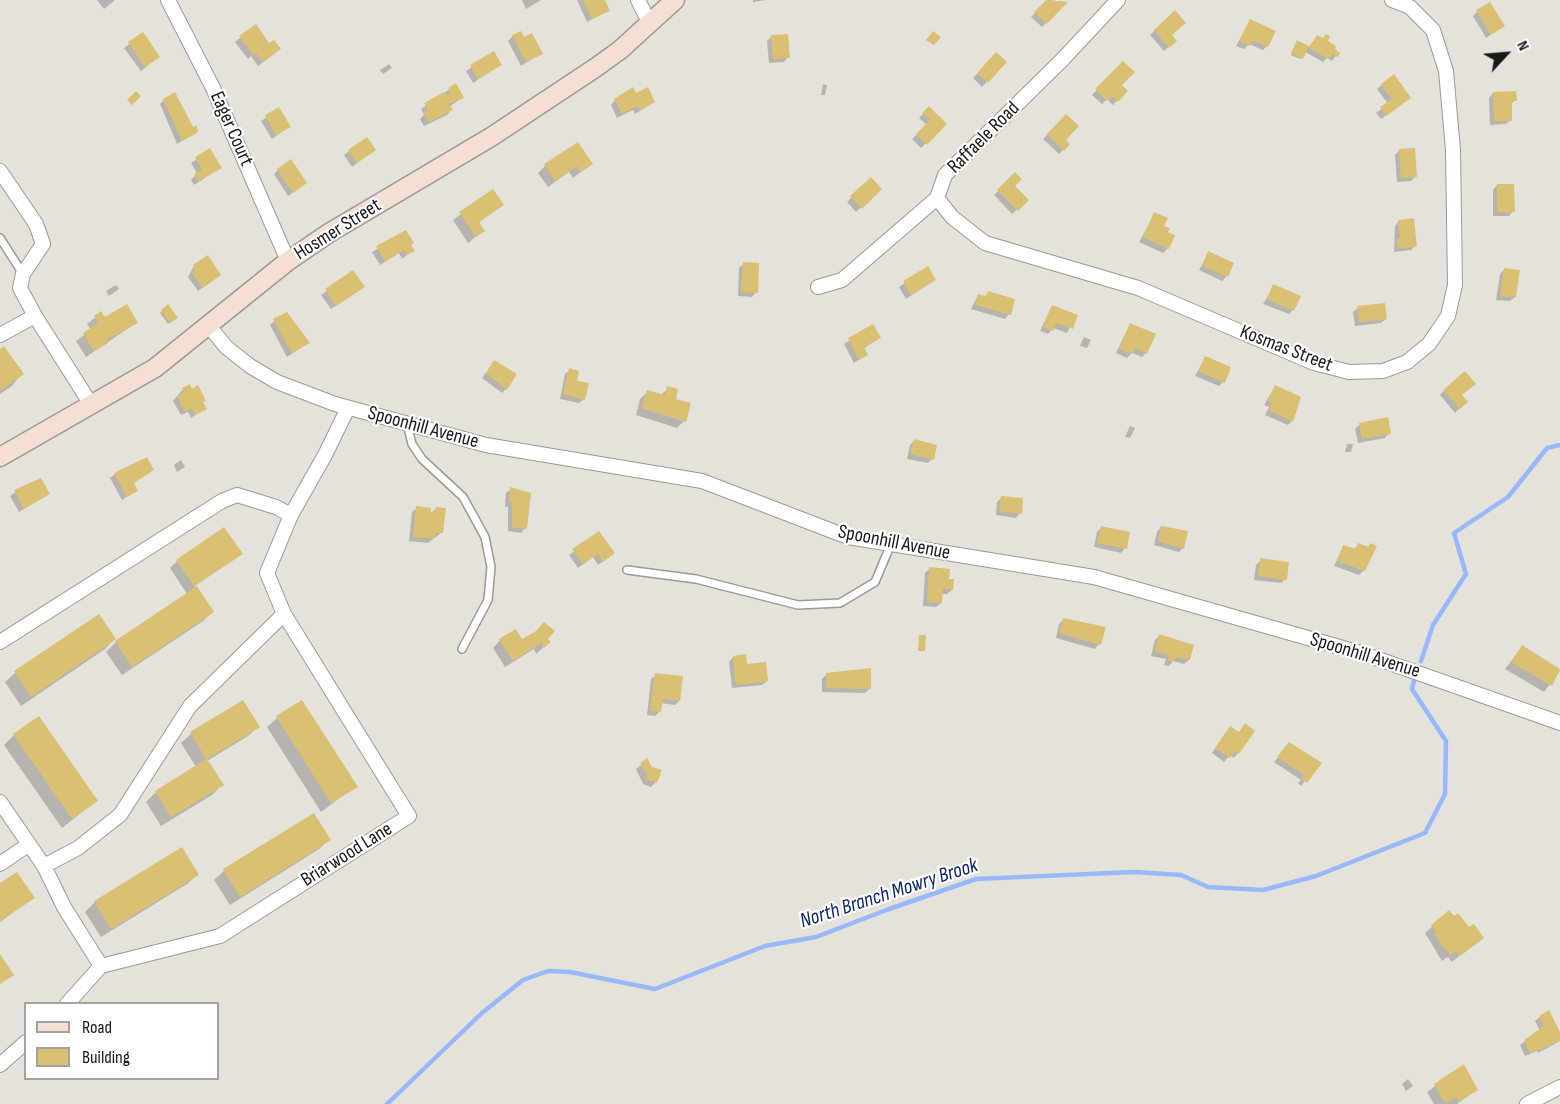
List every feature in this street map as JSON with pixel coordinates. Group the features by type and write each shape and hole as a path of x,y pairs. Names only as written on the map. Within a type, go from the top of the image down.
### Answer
{"street":[{"name":"Eager Court","path":"168,0 213,88 288,261"},
{"path":"638,0 650,24"},
{"name":"Hosmer Street","path":"0,457 155,369 288,261 329,232 411,186 595,68 650,24 675,0"},
{"name":"Raffaele Road","path":"818,287 842,280 937,198 945,175 1063,59 1118,0"},
{"name":"Kosmas Street","path":"937,198 952,217 985,243 1138,288 1314,363 1349,372 1383,371 1407,362 1429,344 1448,316 1455,285 1453,150 1446,71 1433,30 1410,7 1392,0"},
{"path":"0,171 36,224 43,244 23,274 20,288 92,406"},
{"path":"0,335 35,316"},
{"name":"Spoonhill Avenue","path":"209,326 226,347 250,366 277,382 348,408 517,451 702,482 848,537 1033,565 1094,577 1364,654 1560,723"},
{"name":"Briarwood Lane","path":"100,966 220,936 409,816 284,614 267,573 291,515 348,408"},
{"path":"0,642 222,501 237,495 276,507 291,515"},
{"path":"44,866 78,848 120,815 157,753 190,706 284,614"},
{"path":"0,801 44,866 64,907 100,966 70,1002"},
{"path":"0,864 28,845"},
{"path":"0,1065 24,1044"},
{"path":"1527,1104 1560,1087"}],"lane":[{"path":"0,238 23,274"},
{"path":"407,424 412,444 422,459 463,497 485,537 491,567 488,600 462,649"},
{"path":"627,570 696,579 798,605 840,603 875,582 891,544"}],"building":[{"path":"583,0 605,0 610,11 592,19"},
{"path":"1046,0 1068,2 1047,24 1034,12"},
{"path":"1490,2 1505,26 1491,35 1476,10"},
{"path":"1175,10 1186,23 1172,35 1177,41 1169,48 1154,30"},
{"path":"1250,19 1276,31 1268,47 1253,40 1250,46 1239,41"},
{"path":"256,24 269,43 274,40 281,49 263,62 256,53 253,55 239,36"},
{"path":"521,31 524,37 532,33 543,54 526,62 512,35"},
{"path":"933,31 941,37 934,45 926,40"},
{"path":"143,32 160,57 145,67 128,42"},
{"path":"788,34 790,58 773,59 771,35"},
{"path":"1326,34 1330,36 1328,41 1336,46 1335,49 1340,53 1338,57 1332,54 1329,59 1309,48 1317,35 1323,38"},
{"path":"1297,40 1309,46 1303,59 1291,53"},
{"path":"494,51 502,65 478,79 470,65"},
{"path":"996,52 1007,62 988,83 977,73"},
{"path":"1123,61 1135,72 1122,85 1128,91 1118,102 1112,96 1107,101 1095,89"},
{"path":"1394,74 1411,98 1386,116 1380,107 1392,99 1381,84"},
{"path":"456,83 464,98 449,104 453,110 429,122 423,113 428,110 424,103 444,92 446,95 451,93 448,88"},
{"path":"633,87 636,93 648,87 655,102 640,110 638,106 622,114 614,99"},
{"path":"136,91 141,96 132,105 127,100"},
{"path":"1516,91 1517,101 1512,101 1512,121 1494,121 1493,92"},
{"path":"175,92 193,127 196,125 198,130 197,133 182,141 163,99"},
{"path":"929,106 947,124 927,145 916,134 930,120 922,113"},
{"path":"279,107 291,127 276,135 265,115"},
{"path":"1066,114 1079,126 1066,140 1070,144 1064,151 1047,134"},
{"path":"367,137 376,150 357,163 348,150"},
{"path":"578,142 593,164 581,172 577,166 555,181 544,164"},
{"path":"210,148 222,168 198,181 194,174 202,170 195,157"},
{"path":"1415,148 1417,177 1401,178 1399,149"},
{"path":"291,159 307,183 293,193 277,169"},
{"path":"1015,172 1022,179 1015,186 1029,200 1018,211 997,190"},
{"path":"871,177 882,189 862,209 850,196"},
{"path":"1497,184 1514,184 1515,212 1497,212"},
{"path":"493,189 504,205 479,222 485,231 476,237 459,212"},
{"path":"1154,212 1168,218 1164,226 1170,228 1168,232 1175,235 1169,249 1143,237"},
{"path":"1414,218 1417,247 1398,248 1397,239 1400,238 1398,220"},
{"path":"406,230 414,243 411,245 415,251 407,255 404,250 385,261 376,246"},
{"path":"1208,251 1234,263 1228,277 1202,266"},
{"path":"208,255 221,275 203,288 191,271 195,269 193,265"},
{"path":"743,262 759,263 758,293 741,292"},
{"path":"928,266 936,280 911,295 903,281"},
{"path":"1504,268 1520,270 1516,297 1500,296"},
{"path":"353,270 365,287 336,306 325,289"},
{"path":"1273,284 1301,296 1294,311 1267,299"},
{"path":"988,291 1015,299 1011,315 975,305 978,294 986,296"},
{"path":"1385,303 1387,319 1359,322 1357,306"},
{"path":"127,304 138,323 106,340 108,343 94,351 83,333 98,323 94,316 101,311 105,317"},
{"path":"168,304 178,318 170,323 161,310"},
{"path":"1052,305 1078,315 1073,329 1056,323 1053,331 1043,327"},
{"path":"287,312 310,343 292,353 273,319"},
{"path":"1130,323 1156,334 1147,354 1135,348 1132,354 1119,349"},
{"path":"873,324 881,338 864,347 868,355 859,360 848,338"},
{"path":"4,346 24,374 0,391 0,349"},
{"path":"1205,356 1231,367 1225,383 1198,371"},
{"path":"494,360 517,374 507,390 486,373"},
{"path":"569,368 579,371 577,381 589,383 585,400 563,394"},
{"path":"1465,371 1476,384 1462,395 1468,402 1460,409 1443,390"},
{"path":"190,384 192,389 198,385 206,401 203,402 207,409 195,415 192,408 185,412 177,396 184,392 182,388"},
{"path":"1275,385 1301,397 1293,422 1269,410 1272,403 1268,401"},
{"path":"667,386 678,389 676,399 691,403 686,422 642,408 647,390 665,395"},
{"path":"1388,417 1391,434 1362,439 1359,423"},
{"path":"914,439 937,445 934,460 910,454"},
{"path":"147,457 154,470 134,483 138,491 127,497 114,473"},
{"path":"41,478 50,494 24,509 14,490"},
{"path":"510,487 531,493 527,529 512,527"},
{"path":"1001,496 1023,498 1022,514 999,511"},
{"path":"416,506 431,508 431,512 435,512 436,507 446,508 443,533 435,533 434,539 413,537"},
{"path":"1101,526 1130,532 1127,549 1097,543"},
{"path":"1161,526 1188,531 1184,549 1158,541"},
{"path":"224,527 243,554 194,586 176,560"},
{"path":"599,531 615,553 603,562 598,554 583,564 572,549"},
{"path":"1358,543 1369,547 1370,543 1377,546 1365,571 1337,561 1343,545 1356,549"},
{"path":"1260,558 1289,562 1287,580 1258,576"},
{"path":"929,567 950,569 949,579 954,579 953,590 943,589 942,603 927,602"},
{"path":"197,586 214,612 132,667 115,641"},
{"path":"99,614 116,639 31,697 14,671"},
{"path":"1063,618 1106,627 1101,645 1059,633"},
{"path":"544,622 555,631 548,639 551,642 544,648 541,643 513,661 499,639 516,629 522,639 536,631"},
{"path":"1159,634 1194,645 1190,660 1176,657 1174,662 1168,661 1169,655 1155,651"},
{"path":"919,635 926,635 925,651 918,651"},
{"path":"1522,645 1560,669 1552,686 1511,662"},
{"path":"746,654 747,664 766,662 768,681 736,685 733,656"},
{"path":"871,668 871,689 826,688 826,673"},
{"path":"655,673 683,676 680,701 663,699 661,712 650,711"},
{"path":"243,700 260,727 207,759 224,785 171,817 155,791 206,759 190,732"},
{"path":"302,700 358,787 331,803 276,716"},
{"path":"39,716 98,801 72,819 13,734"},
{"path":"1245,723 1255,731 1239,754 1235,751 1230,758 1215,748 1230,726 1239,732"},
{"path":"1289,742 1322,763 1307,783 1301,778 1304,775 1277,757"},
{"path":"647,758 652,767 662,770 657,783 646,779 648,776 640,763"},
{"path":"314,813 331,840 240,897 223,869"},
{"path":"182,847 199,875 111,929 94,901"},
{"path":"17,872 35,898 0,921 0,883"},
{"path":"1449,910 1454,916 1458,913 1469,927 1474,924 1484,938 1460,956 1456,951 1450,955 1434,934 1437,933 1431,925"},
{"path":"0,954 14,975 0,984"},
{"path":"1549,1010 1560,1032 1560,1041 1530,1053 1524,1040 1544,1026 1539,1016"},
{"path":"1464,1064 1478,1090 1458,1102 1456,1097 1445,1103 1434,1084"}],"waterway":[{"name":"North Branch Mowry Brook","path":"1421,661 1433,625 1466,574 1454,533 1508,497 1547,448 1560,445"},
{"name":"North Branch Mowry Brook","path":"387,1104 482,1013 523,980 548,971 570,972 655,989 765,946 816,937 976,879 1134,872 1181,875 1208,887 1263,890 1316,876 1425,833 1445,794 1446,741 1412,689 1414,681"}]}
